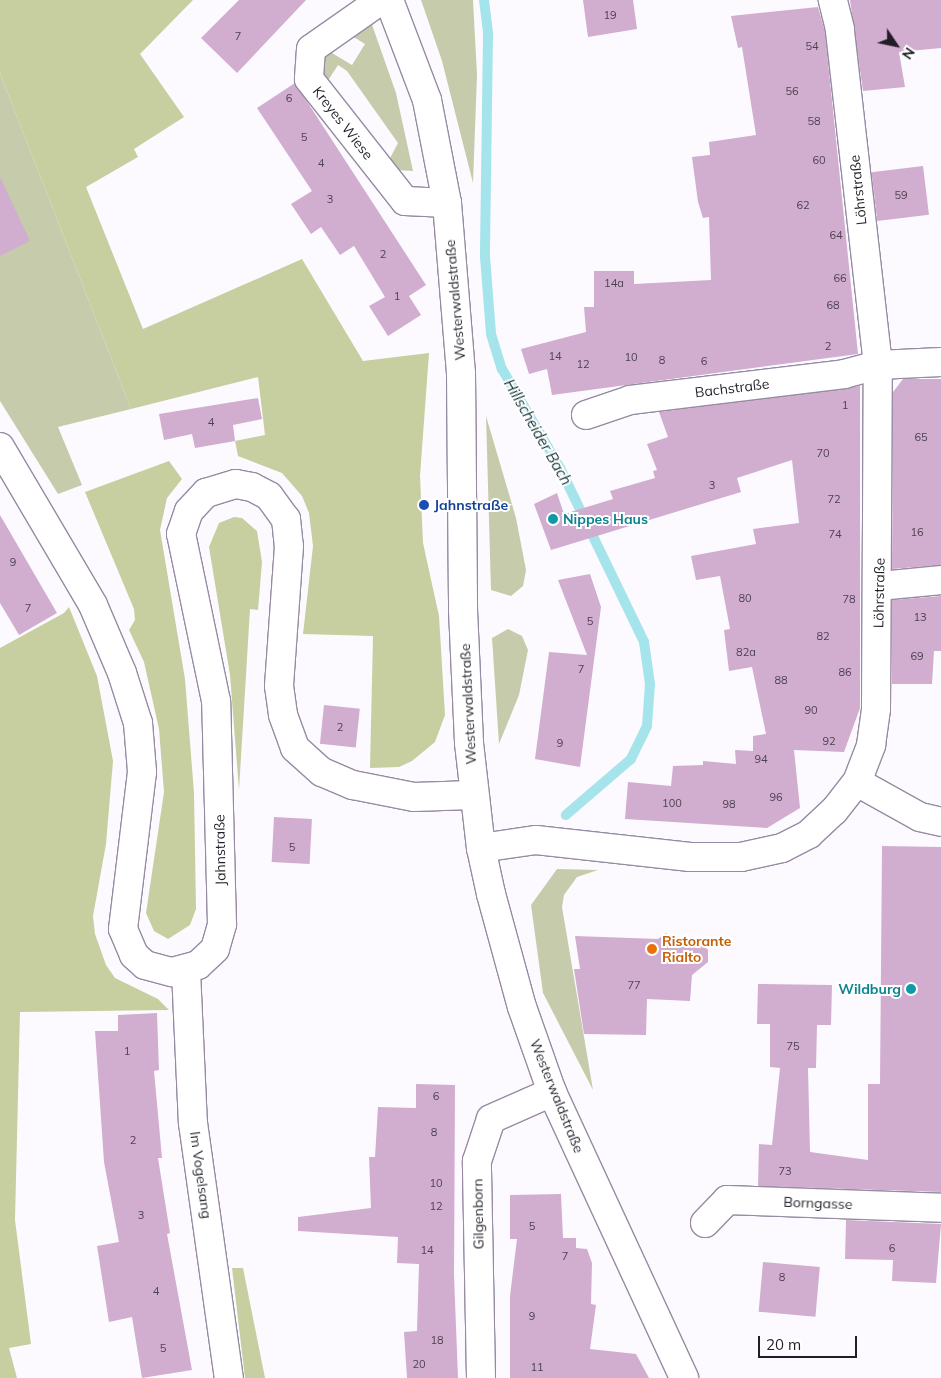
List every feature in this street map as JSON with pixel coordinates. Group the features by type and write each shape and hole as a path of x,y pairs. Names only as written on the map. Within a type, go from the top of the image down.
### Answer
{"street":[{"name":"Kreyes Wiese","path":"381,0 312,50 309,79 404,201 447,203"},
{"name":"Westerwaldstraße","path":"389,0 427,100 447,203 461,373 463,610 473,795 481,848 522,1007 552,1092 684,1378"},
{"name":"Löhrstraße","path":"481,848 536,840 690,858 741,857 782,848 808,834 834,811 857,782 871,744 876,709 880,586 878,365 840,29 833,0"},
{"name":"Bachstraße","path":"586,415 630,400 844,374 878,365 941,362"},
{"path":"0,447 93,605 122,673 138,724 142,772 123,916 126,941 145,965 159,971 186,971"},
{"name":"Jahnstraße","path":"186,971 208,958 220,938 222,924 216,701 182,548 184,521 206,493 236,484 252,487 269,496 286,519 290,546 278,686 283,715 295,748 322,772 353,785 414,797 473,795"},
{"path":"880,586 941,580"},
{"path":"857,782 920,818 941,822"},
{"name":"Im Vogelsang","path":"186,971 194,1124 229,1378"},
{"name":"Gilgenborn","path":"481,1378 477,1161 491,1119 552,1092"},
{"name":"Borngasse","path":"705,1223 727,1200 941,1208"}],"green space":[{"path":"0,0 193,0 140,54 184,117 134,149 138,157 86,187 143,329 302,259 363,361 429,353 420,476 423,543 439,616 445,715 435,742 412,761 399,767 370,768 373,636 303,634 313,546 309,513 302,496 282,473 238,456 235,441 265,435 258,377 131,409 0,73"},
{"path":"421,0 473,0 477,75 473,183 442,61"},
{"path":"370,19 396,93 413,171 396,170 388,162 398,143 347,71 338,65 327,82 322,77 320,57 327,50 352,65 365,44 347,33"},
{"path":"0,73 131,409 58,427 82,485 58,494 0,401"},
{"path":"486,416 516,518 526,570 523,586 511,596 491,590"},
{"path":"169,461 182,479 167,498 160,530 185,679 194,793 196,909 190,925 168,939 154,931 146,913 164,792 159,729 144,662 129,630 135,620 134,609 85,492"},
{"path":"234,517 242,518 257,531 262,562 258,610 250,609 239,790 230,675 209,547 219,523"},
{"path":"69,607 97,676 113,761 106,844 93,916 95,934 106,965 115,978 158,999 169,1010 20,1012 15,1220 31,1344 9,1348 17,1378 0,1378 0,648 64,613"},
{"path":"508,629 522,636 528,650 519,695 499,744 492,638"},
{"path":"557,869 598,870 577,877 564,895 562,907 593,1090 543,993 531,905"},
{"path":"232,1268 243,1268 265,1378 245,1378"}],"building":[{"path":"239,0 306,0 237,73 201,38"},
{"path":"583,0 633,0 637,29 588,37"},
{"path":"850,0 941,0 941,48 899,52 905,87 863,91"},
{"path":"818,7 825,32 858,354 552,395 547,369 529,374 521,349 586,332 584,307 594,307 594,271 634,271 634,284 711,280 709,217 703,218 698,202 692,157 710,155 709,142 756,135 742,47 738,48 731,16"},
{"path":"295,83 426,285 409,296 421,315 388,336 369,306 385,297 354,246 340,255 321,227 311,234 291,204 312,191 257,108"},
{"path":"923,166 929,215 877,221 871,172"},
{"path":"0,177 30,241 0,256"},
{"path":"903,379 941,379 941,565 892,569 893,392"},
{"path":"860,386 860,708 844,752 794,750 800,808 767,828 625,819 628,782 671,786 673,766 703,765 703,761 736,764 735,750 753,751 753,736 766,734 752,667 729,671 724,630 730,629 720,576 696,580 691,556 756,544 753,529 799,523 792,460 737,478 741,492 551,550 534,504 557,493 564,514 613,499 610,491 655,478 653,471 657,470 647,444 668,437 659,412"},
{"path":"258,398 262,419 233,425 235,441 195,448 192,434 164,440 159,414"},
{"path":"0,515 57,613 19,635 0,603"},
{"path":"590,574 601,607 580,767 535,759 549,652 587,655 558,580"},
{"path":"941,596 941,651 934,651 932,684 892,684 892,600"},
{"path":"324,705 360,709 356,748 320,744"},
{"path":"274,817 312,819 310,864 272,862"},
{"name":"Wildburg","path":"882,846 941,847 941,1192 758,1186 759,1144 772,1145 780,1068 770,1067 770,1024 757,1024 758,984 832,985 831,1025 817,1025 816,1068 808,1068 810,1152 868,1160 868,1084 880,1084"},
{"path":"666,933 672,940 701,942 708,950 708,962 692,975 690,1001 647,999 646,1035 584,1034 574,969 580,969 575,936 658,939"},
{"path":"157,1013 159,1070 154,1071 162,1158 158,1158 170,1233 167,1234 192,1370 142,1378 132,1317 109,1322 97,1246 119,1242 104,1162 95,1031 118,1031 118,1015"},
{"path":"416,1084 455,1085 454,1275 458,1378 407,1378 404,1332 417,1331 419,1264 397,1263 398,1237 298,1231 298,1217 371,1208 369,1157 375,1157 378,1107 416,1108"},
{"path":"561,1194 563,1238 576,1238 576,1248 587,1249 592,1263 591,1304 596,1305 590,1349 636,1354 649,1378 510,1378 510,1296 517,1239 510,1239 510,1195"},
{"path":"846,1220 941,1224 936,1283 892,1281 893,1260 845,1259"},
{"path":"763,1262 820,1267 815,1317 759,1312"}],"waterway":[{"name":"Hillscheider Bach","path":"484,0 488,35 485,257 491,334 502,369 560,468 644,642 650,684 647,726 631,759 566,815"}],"place":[{"name":"Jahnstraße","path":"424,505"},
{"name":"Nippes Haus","path":"553,519"},
{"name":"Ristorante Rialto","path":"652,949"},
{"name":"Wildburg","path":"911,989"}]}
